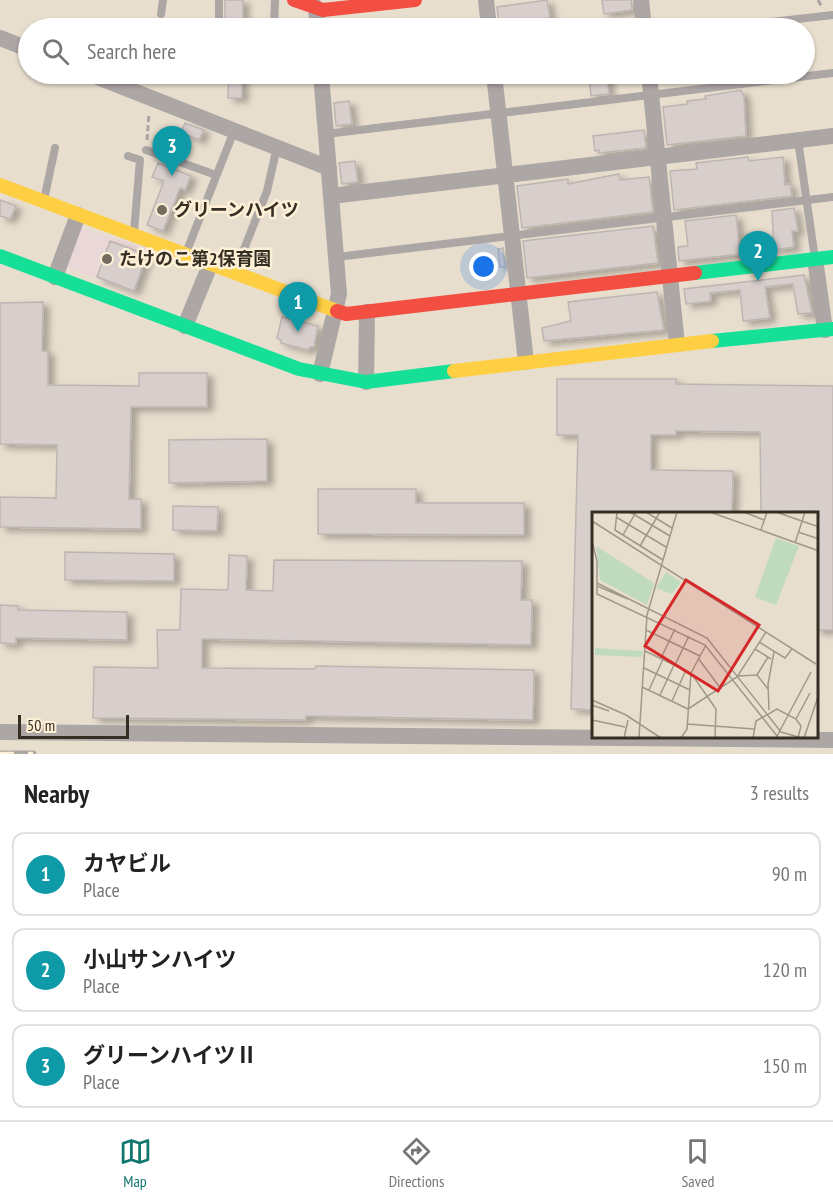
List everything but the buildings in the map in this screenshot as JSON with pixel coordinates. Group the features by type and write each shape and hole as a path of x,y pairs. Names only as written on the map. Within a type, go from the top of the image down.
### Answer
{"street":[{"path":"294,0 314,5 415,0"},
{"path":"486,0 488,18"},
{"path":"641,0 643,18"},
{"path":"0,38 18,46"},
{"path":"115,84 329,168"},
{"path":"320,374 339,294 326,134 326,84"},
{"path":"495,84 526,362"},
{"path":"650,84 677,344"},
{"path":"331,195 833,136"},
{"path":"0,185 334,312 367,312 833,257"},
{"path":"55,277 78,215"},
{"path":"0,256 320,374 366,382 677,344 829,330 815,259"},
{"path":"185,326 210,265"},
{"path":"366,382 367,312"},
{"path":"0,732 592,738"},
{"path":"729,739 833,740"}],"lane":[{"path":"161,14 163,0"},
{"path":"219,0 219,18"},
{"path":"274,18 275,0"},
{"path":"807,18 833,15"},
{"path":"815,75 833,73"},
{"path":"326,134 742,84"},
{"path":"185,256 234,131"},
{"path":"798,140 815,259"},
{"path":"234,273 267,191 277,147"},
{"path":"44,202 55,148"},
{"path":"146,150 216,175"},
{"path":"128,156 140,160 134,236"},
{"path":"337,257 833,197"}],"shaded area":[{"name":"たけのこ第2保育園","path":"80,228 150,248 133,292 65,267"}],"railway":[{"path":"0,754 33,754"}],"traffic: fast":[{"path":"0,256 299,369 366,382 454,371"},
{"path":"695,273 833,257"},
{"path":"712,341 833,329"}],"traffic: slow":[{"path":"0,185 337,311"},
{"path":"454,371 712,341"}],"traffic: jam":[{"path":"294,0 323,10 415,0"},
{"path":"337,311 346,314 695,273"}],"place":[{"name":"グリーンハイツⅡ","path":"172,176"},
{"name":"グリーンハイツ","path":"162,210"},
{"name":"たけのこ第2保育園","path":"107,259"},
{"name":"小山サンハイツ","path":"758,281"},
{"name":"カヤビル","path":"298,332"}]}
